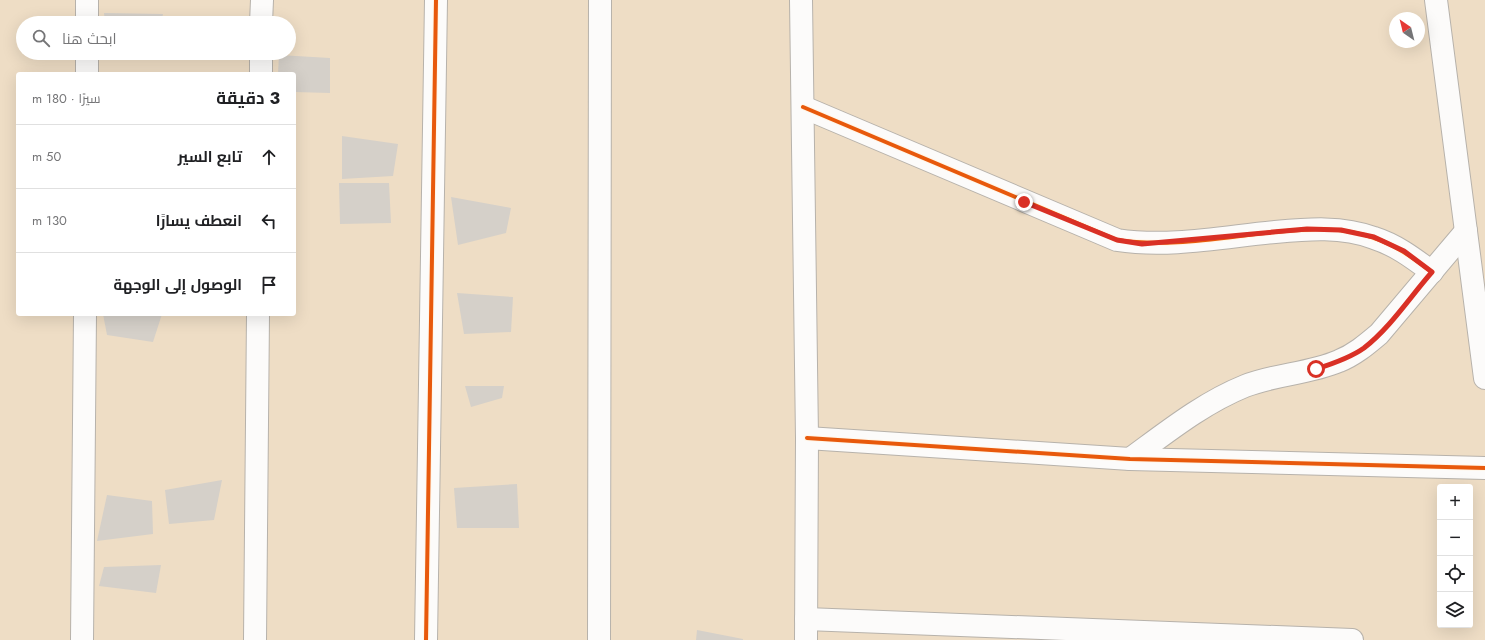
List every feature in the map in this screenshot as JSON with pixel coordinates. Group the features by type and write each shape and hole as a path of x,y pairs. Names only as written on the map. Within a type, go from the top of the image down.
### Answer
{"street":[{"path":"87,0 87,16"},
{"path":"261,16 262,0"},
{"path":"426,640 436,0"},
{"path":"599,640 600,0"},
{"path":"801,0 807,438 806,630 1342,640"},
{"path":"1436,0 1485,378"},
{"path":"87,60 87,72"},
{"path":"261,60 261,72"},
{"path":"803,107 1117,240 1142,244 1167,243 1307,229 1341,230 1374,237 1398,249 1432,272"},
{"path":"1130,459 1186,418 1214,401 1246,386 1339,362 1363,348 1379,334 1466,231"},
{"path":"82,640 85,316"},
{"path":"254,640 258,316"},
{"path":"807,438 1130,459 1485,468"}],"shaded area":[{"path":"0,0 1485,0 1485,640 0,640"}],"building":[{"path":"104,13 163,14 163,16 104,16"},
{"path":"296,56 330,58 330,93 296,92 296,72 278,72 279,60 296,60"},
{"path":"342,136 398,144 393,176 342,179"},
{"path":"339,183 389,183 391,223 340,224"},
{"path":"451,197 511,208 506,233 458,245"},
{"path":"457,293 513,297 511,332 464,334"},
{"path":"103,316 161,316 153,342 107,335"},
{"path":"465,386 504,386 502,398 471,407"},
{"path":"222,480 214,520 169,524 165,490"},
{"path":"517,484 519,528 457,528 454,488"},
{"path":"107,495 152,501 153,534 97,541"},
{"path":"161,565 156,593 99,586 104,567"},
{"path":"697,630 743,639 743,640 696,640"}],"cycle path":[{"path":"426,640 436,0"},
{"path":"803,107 1117,240 1156,243 1196,241 1312,229 1337,230 1362,234 1390,244 1432,272"},
{"path":"807,438 1130,459 1485,468"}],"route":[{"path":"1024,202 1094,232 1117,240 1142,244 1167,243 1307,229 1341,230 1374,237 1404,251 1432,272 1379,334 1363,348 1339,362 1316,369"}]}
